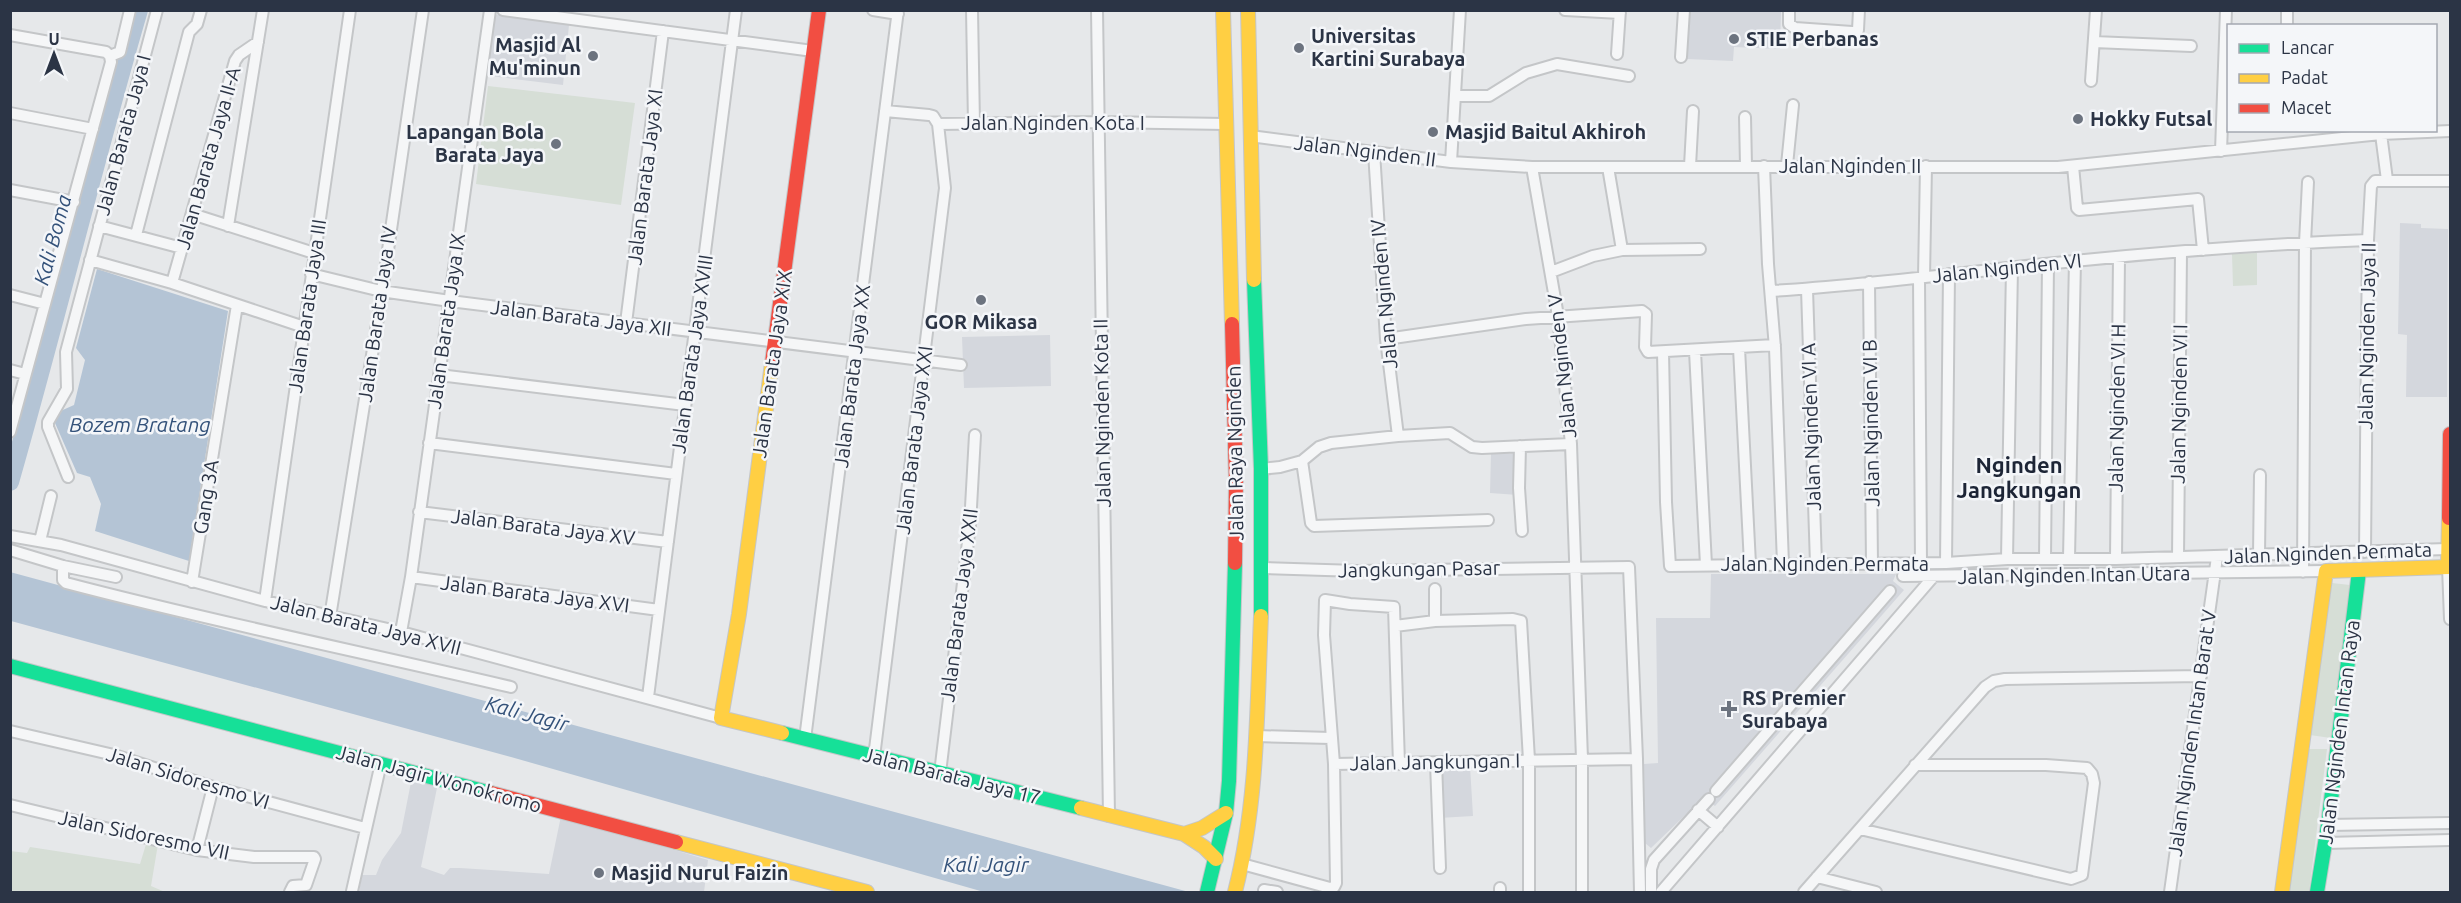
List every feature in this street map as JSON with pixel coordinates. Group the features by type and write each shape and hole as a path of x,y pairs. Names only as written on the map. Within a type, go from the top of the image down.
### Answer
{"main road":[{"name":"Jalan Barata Jaya XIX","path":"721,718 739,614 819,10"},
{"name":"Jalan Raya Nginden","path":"1208,890 1226,813 1236,571 1235,392 1223,10"},
{"name":"Jalan Raya Nginden","path":"1236,890 1253,787 1261,637 1262,568 1262,469 1257,391 1248,10"},
{"path":"1235,392 1257,391"},
{"path":"2449,567 2447,549 2451,434"},
{"name":"Jalan Nginden Intan Utara","path":"2326,571 2449,567"},
{"name":"Jalan Nginden Intan Raya","path":"2282,892 2326,571"},
{"name":"Jalan Nginden Intan Raya","path":"2317,892 2328,825 2359,571"},
{"name":"Jalan Jagir Wonokromo","path":"10,666 867,892"},
{"name":"Jalan Barata Jaya 17","path":"721,718 1184,834 1204,847 1216,859"},
{"path":"1184,834 1202,828 1226,813"}],"street":[{"path":"110,56 120,52 130,10"},
{"name":"Jalan Barata Jaya I","path":"68,477 48,427 67,389 66,352 157,10"},
{"path":"136,235 189,32 197,24 201,10"},
{"path":"228,226 263,10"},
{"name":"Jalan Barata Jaya III","path":"266,601 350,10"},
{"name":"Jalan Barata Jaya IV","path":"330,617 423,10"},
{"name":"Jalan Barata Jaya IX","path":"401,632 411,577 490,10"},
{"path":"503,10 813,51"},
{"name":"Jalan Barata Jaya XVIII","path":"648,697 736,10"},
{"name":"Jalan Barata Jaya XX","path":"805,739 898,12 873,10"},
{"path":"972,10 974,124"},
{"name":"Jalan Nginden Kota II","path":"1097,10 1102,481 1109,816"},
{"path":"1451,162 1460,10"},
{"path":"1565,10 1620,12 1617,54"},
{"path":"1681,57 1684,10"},
{"path":"1790,10 1789,24 1795,28 1852,32 1858,30 1860,26 1859,10"},
{"path":"2091,81 2096,10"},
{"path":"2222,151 2226,10"},
{"name":"Jalan Barata Jaya XI","path":"626,323 663,31"},
{"path":"10,35 106,52 111,62 10,432"},
{"name":"Jalan Barata Jaya II-A","path":"172,283 235,61 239,55 258,42"},
{"path":"2094,42 2191,46"},
{"path":"1455,96 1489,96 1526,73 1557,64 1629,76"},
{"path":"1787,165 1793,105"},
{"name":"Jalan Nginden Kota I","path":"885,111 929,115 933,116 938,124 1099,122 1226,124"},
{"path":"1690,166 1693,111"},
{"path":"10,113 93,129"},
{"path":"1745,117 1746,166"},
{"name":"Jalan Barata Jaya XXI","path":"874,757 945,188 938,124"},
{"name":"Jalan Nginden II","path":"1250,135 1451,162 1532,167 2073,166 2381,134 2428,132"},
{"path":"2381,134 2388,180 2451,181"},
{"name":"Jalan Nginden IV","path":"1374,152 1386,339 1398,436"},
{"path":"1764,166 1767,256 1775,345 1783,564"},
{"path":"1921,564 1922,278 1926,166"},
{"path":"2073,166 2079,210 2198,199 2203,250"},
{"name":"Jalan Nginden V","path":"1532,167 1558,316 1571,444 1582,759 1582,892"},
{"path":"1608,167 1622,250"},
{"name":"Jalan Nginden Jaya II","path":"2365,552 2368,240 2371,186 2375,180 2388,180"},
{"path":"2303,560 2305,243 2308,182"},
{"path":"10,190 74,202"},
{"path":"192,214 314,253"},
{"path":"99,226 182,248"},
{"name":"Jalan Nginden VI","path":"1771,291 2119,257 2368,240"},
{"path":"1551,272 1602,254 1622,250 1700,249"},
{"name":"Jalan Nginden VI I","path":"2178,556 2181,252"},
{"name":"Jalan Nginden VI H","path":"2116,559 2119,257"},
{"path":"90,260 172,283 304,327"},
{"path":"2069,558 2075,261"},
{"path":"2045,559 2048,264"},
{"path":"2007,560 2012,267"},
{"name":"Jalan Barata Jaya XII","path":"311,274 381,291 450,301 961,365"},
{"path":"1946,563 1949,274"},
{"name":"Jalan Nginden VI B","path":"1869,282 1872,563"},
{"name":"Jalan Nginden VI A","path":"1807,289 1815,564"},
{"path":"10,295 45,304"},
{"name":"Gang 3A","path":"192,582 237,305"},
{"path":"1386,339 1558,316 1644,311 1646,314 1645,347 1648,352 1775,345"},
{"path":"1739,348 1750,564"},
{"path":"1695,351 1706,565"},
{"name":"Jalan Nginden Permata","path":"1663,352 1666,502 1670,566 1921,564 2069,558 2259,555 2303,560 2365,552 2447,549"},
{"path":"10,370 25,374"},
{"path":"439,375 686,405"},
{"path":"1262,469 1302,461 1319,447 1331,443 1445,432 1455,435 1476,448 1571,444"},
{"name":"Jalan Barata Jaya XXII","path":"940,773 970,525 975,435"},
{"path":"429,443 676,474"},
{"path":"1520,446 1519,488 1522,531"},
{"path":"1302,461 1311,523 1314,526 1488,520"},
{"path":"2259,555 2260,475"},
{"path":"40,541 51,496"},
{"name":"Jalan Barata Jaya XV","path":"419,512 668,542"},
{"name":"Jalan Barata Jaya XVII","path":"10,536 40,541 330,617 401,632 721,718"},
{"path":"10,550 63,566 116,577"},
{"name":"Jalan Nginden Intan Utara","path":"2214,573 2217,557"},
{"name":"Jalan Nginden Intan Utara","path":"1896,584 1933,577 2214,573 2303,560 2326,571"},
{"path":"1651,892 1652,865 1896,584 1903,564"},
{"path":"63,566 63,579 66,583 177,612 350,649 511,687"},
{"name":"Jangkungan Pasar","path":"1262,568 1357,571 1629,567 1637,759"},
{"path":"2449,567 2451,619"},
{"name":"Jalan Nginden Intan Barat V","path":"2170,892 2214,573"},
{"name":"Jalan Barata Jaya XVI","path":"411,577 659,610"},
{"path":"1661,892 1933,577"},
{"path":"1435,589 1435,621"},
{"path":"1330,738 1324,601 1391,606 1395,609 1399,764"},
{"path":"1395,626 1435,621 1513,619 1521,621 1529,760 1529,892"},
{"path":"1804,892 1985,687 1994,681 2201,676"},
{"name":"Jalan Sidoresmo VI","path":"10,730 114,755 213,787 364,828"},
{"name":"Jalan Jangkungan I","path":"1256,736 1330,738 1334,764 1637,759"},
{"path":"1637,759 1640,892"},
{"path":"352,891 364,828 381,763"},
{"path":"1436,763 1440,868"},
{"path":"1242,864 1330,888 1334,887 1336,883 1334,764"},
{"path":"1860,829 2071,879 2083,874 2094,783 2092,774 2087,768 2046,765 1915,765"},
{"path":"197,850 213,787"},
{"name":"Jalan Sidoresmo VII","path":"10,805 197,850 254,857 315,858 306,885 293,886 290,892"},
{"path":"1698,810 1718,828"},
{"path":"2328,825 2451,822"},
{"path":"2325,843 2451,840"},
{"path":"1817,877 1876,892"},
{"path":"1264,890 1277,892"}],"shaded area":[{"name":"STIE Perbanas","path":"1689,11 1781,11 1780,49 1734,47 1733,61 1687,59"},
{"path":"492,14 569,25 563,85 483,75"},
{"name":"Lapangan Bola Barata Jaya","path":"488,86 635,103 621,205 476,184"},
{"path":"2400,223 2421,224 2421,228 2448,229 2447,397 2406,397 2407,335 2398,334"},
{"path":"2257,253 2257,285 2233,286 2232,254"},
{"path":"1050,335 1051,386 964,388 962,337"},
{"path":"1491,453 1520,454 1518,495 1490,493"},
{"name":"RS Premier Surabaya","path":"1711,574 1896,574 1893,581 1904,590 1715,806 1703,798 1651,848 1645,843 1644,764 1658,763 1656,618 1710,618"},
{"path":"2332,583 2350,585 2331,738 2310,735"},
{"path":"2308,749 2327,749 2309,892 2287,892"},
{"path":"1470,766 1473,816 1439,818 1436,768"},
{"path":"412,777 438,783 421,867 444,875 450,868 549,874 561,816 708,860 704,892 359,892 362,875 376,875 382,860 401,833"},
{"path":"147,841 158,844 151,886 165,892 11,892 10,851 27,853 30,847 140,864"}],"water":[{"name":"Bozem Bratang","path":"97,269 228,311 189,561 95,531 101,504 90,477 77,473 55,423 56,413 74,405 85,360 76,348"},
{"name":"Kali Jagir","path":"10,572 1189,892 984,892 511,757 11,621"}],"waterway":[{"name":"Kali Boma","path":"10,482 139,10"}],"traffic: fast":[{"path":"1254,280 1261,469 1261,616"},
{"path":"1207,892 1226,813 1229,781 1235,563"},
{"path":"2317,892 2328,825 2359,571"},
{"path":"10,666 491,793"},
{"path":"782,733 1081,808"}],"traffic: slow":[{"path":"1223,10 1232,324"},
{"path":"1248,10 1254,280"},
{"path":"772,363 739,614 721,718 782,733"},
{"path":"2282,892 2326,571 2448,567 2449,518"},
{"path":"1235,892 1243,858 1252,789 1261,616"},
{"path":"1081,808 1184,834 1204,847 1216,859"},
{"path":"1184,834 1202,828 1226,813"},
{"path":"676,842 867,892"}],"traffic: jam":[{"path":"772,363 819,10"},
{"path":"1232,324 1236,481 1235,563"},
{"path":"2449,518 2450,434"},
{"path":"491,793 676,842"}],"place":[{"name":"STIE Perbanas","path":"1734,39"},
{"name":"Universitas Kartini Surabaya","path":"1299,48"},
{"name":"Masjid Al Mu'minun","path":"593,56"},
{"name":"Hokky Futsal","path":"2078,119"},
{"name":"Masjid Baitul Akhiroh","path":"1433,132"},
{"name":"Lapangan Bola Barata Jaya","path":"556,144"},
{"name":"GOR Mikasa","path":"981,300"},
{"name":"RS Premier Surabaya","path":"1729,709"},
{"name":"Masjid Nurul Faizin","path":"599,873"}],"district":[{"name":"Nginden Jangkungan","path":"2019,478"}]}
